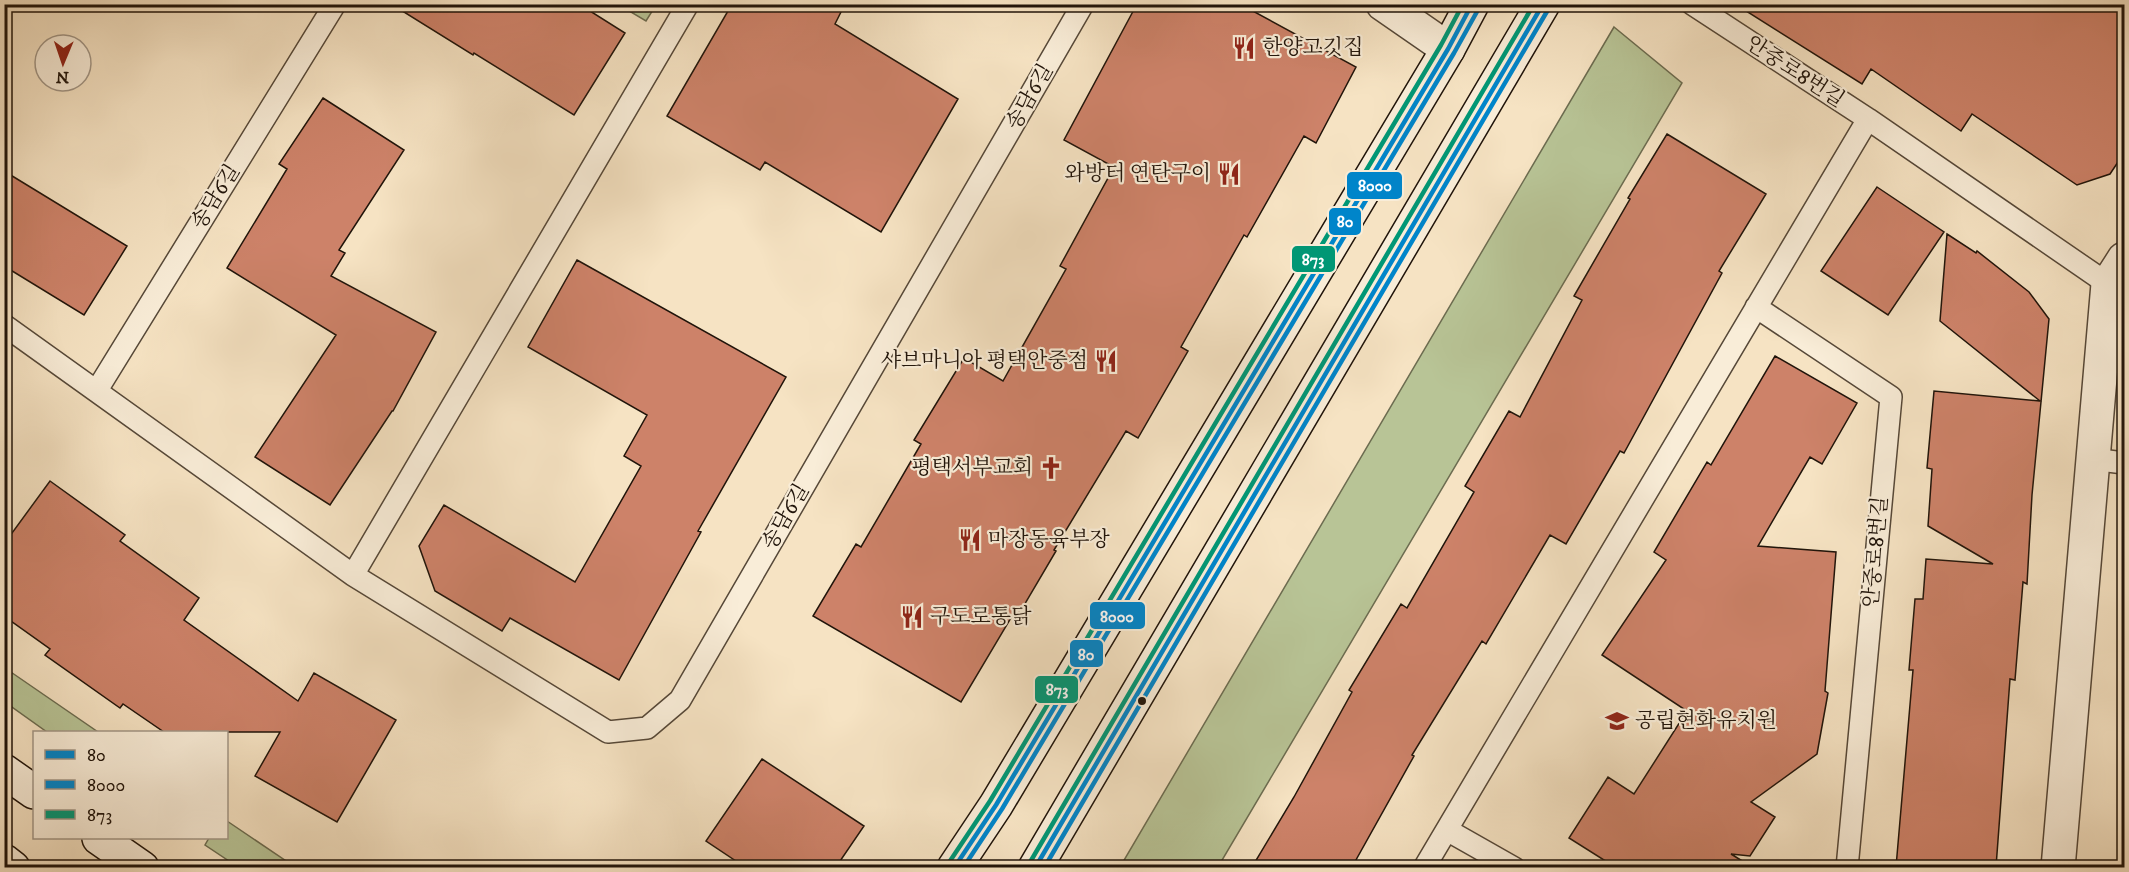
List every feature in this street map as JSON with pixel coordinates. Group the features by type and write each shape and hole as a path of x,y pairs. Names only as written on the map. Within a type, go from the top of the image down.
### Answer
{"main road":[{"path":"1383,4 1448,49"},
{"path":"954,867 996,805 1448,49 1472,4"},
{"path":"1035,867 1543,4"},
{"path":"2058,867 2092,459 2116,271"},
{"path":"4,771 33,791"},
{"path":"102,839 142,867"},
{"path":"4,861 13,867"}],"lane":[{"name":"송담6길","path":"97,390 335,4"},
{"path":"353,575 688,4"},
{"name":"송담6길","path":"4,325 353,575 608,732 647,728 680,700 1083,4"},
{"name":"안중로8번길","path":"1692,4 1868,119 2116,271"},
{"name":"안중로8번길","path":"1424,867 1868,119"},
{"name":"안중로8번길","path":"1756,308 1891,397 1847,867"},
{"path":"2092,459 2124,463"},
{"path":"1447,830 1514,867"}],"green space":[{"path":"656,4 646,21 619,5"},
{"path":"1614,27 1682,83 1218,867 1120,867"},
{"path":"5,668 97,731 46,731 5,702"},
{"path":"228,822 295,867 238,867 205,845 208,839 228,839"}],"building":[{"path":"391,4 579,4 625,33 574,115"},
{"path":"732,4 845,4 835,24 958,99 881,232 765,162 760,170 667,116"},
{"path":"1137,4 1240,4 1356,67 1316,143 1304,136 1247,237 1244,235 1181,347 1188,351 1138,438 1126,431 1054,550 1056,551 1016,619 1012,616 961,702 813,616 856,544 861,547 921,444 914,440 964,358 1003,381 1066,269 1060,266 1114,167 1064,140"},
{"path":"1735,4 2124,4 2124,153 2110,174 2077,185 1972,114 1961,131 1871,69 1862,84"},
{"path":"323,98 404,150 339,250 345,253 331,276 436,332 393,411 330,505 255,457 336,335 227,268 287,169 279,164"},
{"path":"1667,134 1766,194 1719,271 1722,273 1624,453 1620,451 1566,544 1550,535 1486,644 1482,641 1412,755 1414,756 1352,867 1252,867 1352,692 1349,690 1401,604 1407,608 1474,492 1465,486 1509,411 1520,417 1582,300 1574,296 1630,199 1628,198"},
{"path":"4,171 127,246 84,315 4,266"},
{"path":"1877,187 1944,232 1888,315 1821,271"},
{"path":"1947,234 1976,253 1977,251 2029,292 2049,319 2032,495 2027,584 2023,582 2015,680 2010,679 1996,867 1896,867 1913,670 1909,670 1915,599 1923,599 1926,559 1993,564 1928,526 1932,469 1927,468 1934,391 2040,401 1940,321"},
{"path":"577,260 786,377 698,531 701,532 619,680 510,618 502,631 435,591 419,546 444,505 575,582 641,466 624,456 647,415 528,347"},
{"path":"1775,356 1857,403 1822,464 1810,457 1758,546 1836,552 1825,691 1828,693 1817,754 1751,802 1775,817 1750,856 1731,854 1752,867 1615,867 1569,838 1608,777 1634,794 1687,711 1602,655 1666,560 1654,552 1707,462 1711,465"},
{"path":"50,481 125,535 120,541 199,598 184,620 298,701 314,673 396,720 337,822 255,776 280,732 163,731 123,704 120,708 45,655 50,649 4,616 4,544"},
{"path":"762,759 864,826 836,867 745,867 706,841"}],"transit line":[{"name":"873","path":"948,864 990,801 1441,45 1463,4"},
{"name":"80","path":"954,868 996,805 1448,49 1472,4"},
{"name":"873","path":"1029,864 1534,4"},
{"name":"80","path":"1035,868 1543,4"},
{"name":"8000","path":"963,868 1002,809 1479,8"},
{"name":"8000","path":"1044,868 1549,8"}],"place":[{"name":"한양고깃집","path":"1244,48"},
{"name":"와방터 연탄구이","path":"1229,174"},
{"name":"샤브마니아 평택안중점","path":"1106,361"},
{"name":"평택서부교회","path":"1051,468"},
{"name":"마장동육부장","path":"970,540"},
{"name":"구도로통닭","path":"912,617"},
{"name":"공립현화유치원","path":"1617,721"}]}
